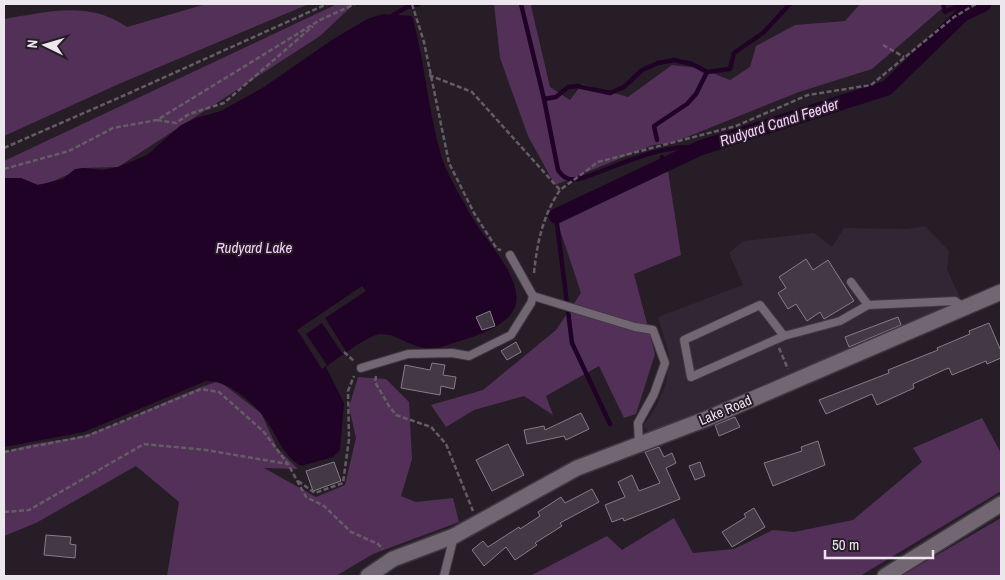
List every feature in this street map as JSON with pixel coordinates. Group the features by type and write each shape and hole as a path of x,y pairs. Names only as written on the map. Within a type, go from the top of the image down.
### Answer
{"street":[{"name":"Lake Road","path":"368,576 393,559 454,536 578,468 706,419 1001,292"},
{"path":"884,576 1001,504"}],"lane":[{"path":"361,368 408,354 452,353 469,356 511,335 532,303 533,296 510,255"},
{"path":"851,282 868,304"},
{"path":"533,296 635,327 653,330 665,363 654,394 638,423 639,444"},
{"path":"784,336 760,305 684,340 691,377 784,336 840,321 868,304 955,301 966,308"},
{"path":"444,576 454,536"}],"path":[{"path":"4,148 125,96 327,4"},
{"path":"157,120 320,20 355,4"},
{"path":"412,4 420,28 449,163 474,213 497,249 510,255"},
{"path":"533,296 534,272 539,241 548,208 568,182 598,162 736,126 808,95 871,85 954,17 976,4"},
{"path":"4,169 69,151 113,128 157,120 176,123 189,114 224,103 320,20"},
{"path":"883,45 904,57"},
{"path":"429,75 472,92 560,190"},
{"path":"775,340 793,381"},
{"path":"344,352 352,360"},
{"path":"376,364 375,382 388,406 396,415 431,427 446,444 478,522"},
{"path":"296,479 315,493 343,483 349,439 348,391 355,373 361,368"},
{"path":"4,452 87,436 202,389 220,392 263,431 288,464 306,497 324,506 350,532 378,544 393,559"},
{"path":"4,512 29,510 144,444 206,450 288,464"}],"shaded area":[{"path":"206,4 309,4 121,83 4,136 4,19 52,11 83,11 98,13 127,27"},
{"path":"337,4 354,4 320,36 118,167 83,168 49,183 37,185 21,178 4,178 4,161"},
{"path":"494,4 532,4 550,87 570,100 582,84 628,97 672,65 700,68 730,80 750,67 756,46 795,25 845,21 860,4 947,4 872,69 799,92 672,143 653,145 555,185 528,136 500,58"},
{"path":"668,171 681,255 634,274 655,354 636,414 624,418 599,366 546,396 553,415 524,396 474,410 446,427 431,405 483,390 556,330 581,293 558,224"},
{"path":"925,226 949,251 947,269 960,298 951,308 770,381 650,434 643,426 656,407 666,384 669,354 658,317 743,285 729,253 743,241 814,233 832,247 844,228 908,229"},
{"path":"358,377 386,379 409,402 412,459 401,496 416,502 453,498 459,522 373,554 336,576 167,576 179,502 136,466 36,523 4,536 4,453 26,446 83,436 219,381 261,413 277,448 298,469 264,468 316,497 345,485 356,438 349,407"},
{"path":"982,418 1001,453 1001,491 860,576 530,576 607,536 622,550 674,518 693,553 734,549 773,530 794,532 853,520 922,462 913,448"},
{"path":"1001,518 1001,576 901,576"}],"water":[{"name":"Rudyard Lake","path":"383,14 412,16 421,53 434,128 444,164 470,214 500,257 513,281 516,303 513,312 497,326 487,331 445,346 426,348 394,336 380,334 360,343 345,353 326,367 344,403 340,450 333,457 301,466 282,447 268,423 250,402 233,389 215,382 206,381 84,432 4,447 4,178 21,178 38,185 63,179 75,169 103,170 118,167 147,155 181,125 196,118 221,111 264,87 332,40 367,19"}],"pier":[{"path":"362,286 366,291 325,318 346,351 342,353 322,323 306,334 327,365 322,369 297,330"}],"building":[{"path":"806,259 813,270 828,260 854,301 824,319 820,312 807,321 796,304 788,309 778,293 786,288 779,277"},
{"path":"490,311 495,326 482,330 476,317"},
{"path":"898,317 901,325 849,347 845,337"},
{"path":"989,323 1001,351 1001,358 987,364 986,361 952,375 949,368 946,369 913,384 914,388 877,405 872,394 826,414 819,400 889,373 888,370 938,350 937,348 970,334 969,331"},
{"path":"516,342 521,352 507,360 501,351"},
{"path":"432,363 445,365 443,375 456,377 454,389 441,386 440,395 401,388 405,365 430,370"},
{"path":"581,413 589,429 566,440 564,436 527,444 524,430 544,426 545,430"},
{"path":"735,417 740,427 719,436 715,425"},
{"path":"818,441 825,465 773,486 764,463 802,451 801,447"},
{"path":"508,444 524,475 492,491 476,460"},
{"path":"659,447 664,457 672,453 676,463 666,468 680,499 624,521 623,518 612,522 605,505 625,497 618,482 632,475 639,491 660,483 645,452"},
{"path":"334,462 341,481 313,491 306,471"},
{"path":"700,462 705,476 695,480 689,466"},
{"path":"592,489 599,502 560,523 562,526 535,543 537,545 515,560 506,547 484,566 472,550 483,541 488,547 519,527 520,529 540,516 538,512 561,497 565,503"},
{"path":"754,508 765,527 732,547 722,532 746,517 744,514"},
{"path":"46,535 71,537 70,544 76,545 75,558 44,555"}],"waterway":[{"path":"393,15 407,7 419,4"},
{"path":"521,4 544,99 558,170 562,175 570,179 579,179 654,152 684,147 700,148"},
{"path":"544,99 556,97 568,87 577,86 610,93 624,87 642,70 658,63 674,60 692,64 707,72 730,69 734,53 763,33 790,4"},
{"path":"943,4 945,12 962,4"},
{"name":"Rudyard Canal Feeder","path":"556,216 700,148 887,88 963,14 984,4"},
{"path":"657,140 654,126 687,104 696,94 707,72"},
{"path":"662,157 664,165"},
{"path":"556,216 572,343 610,424"}]}
